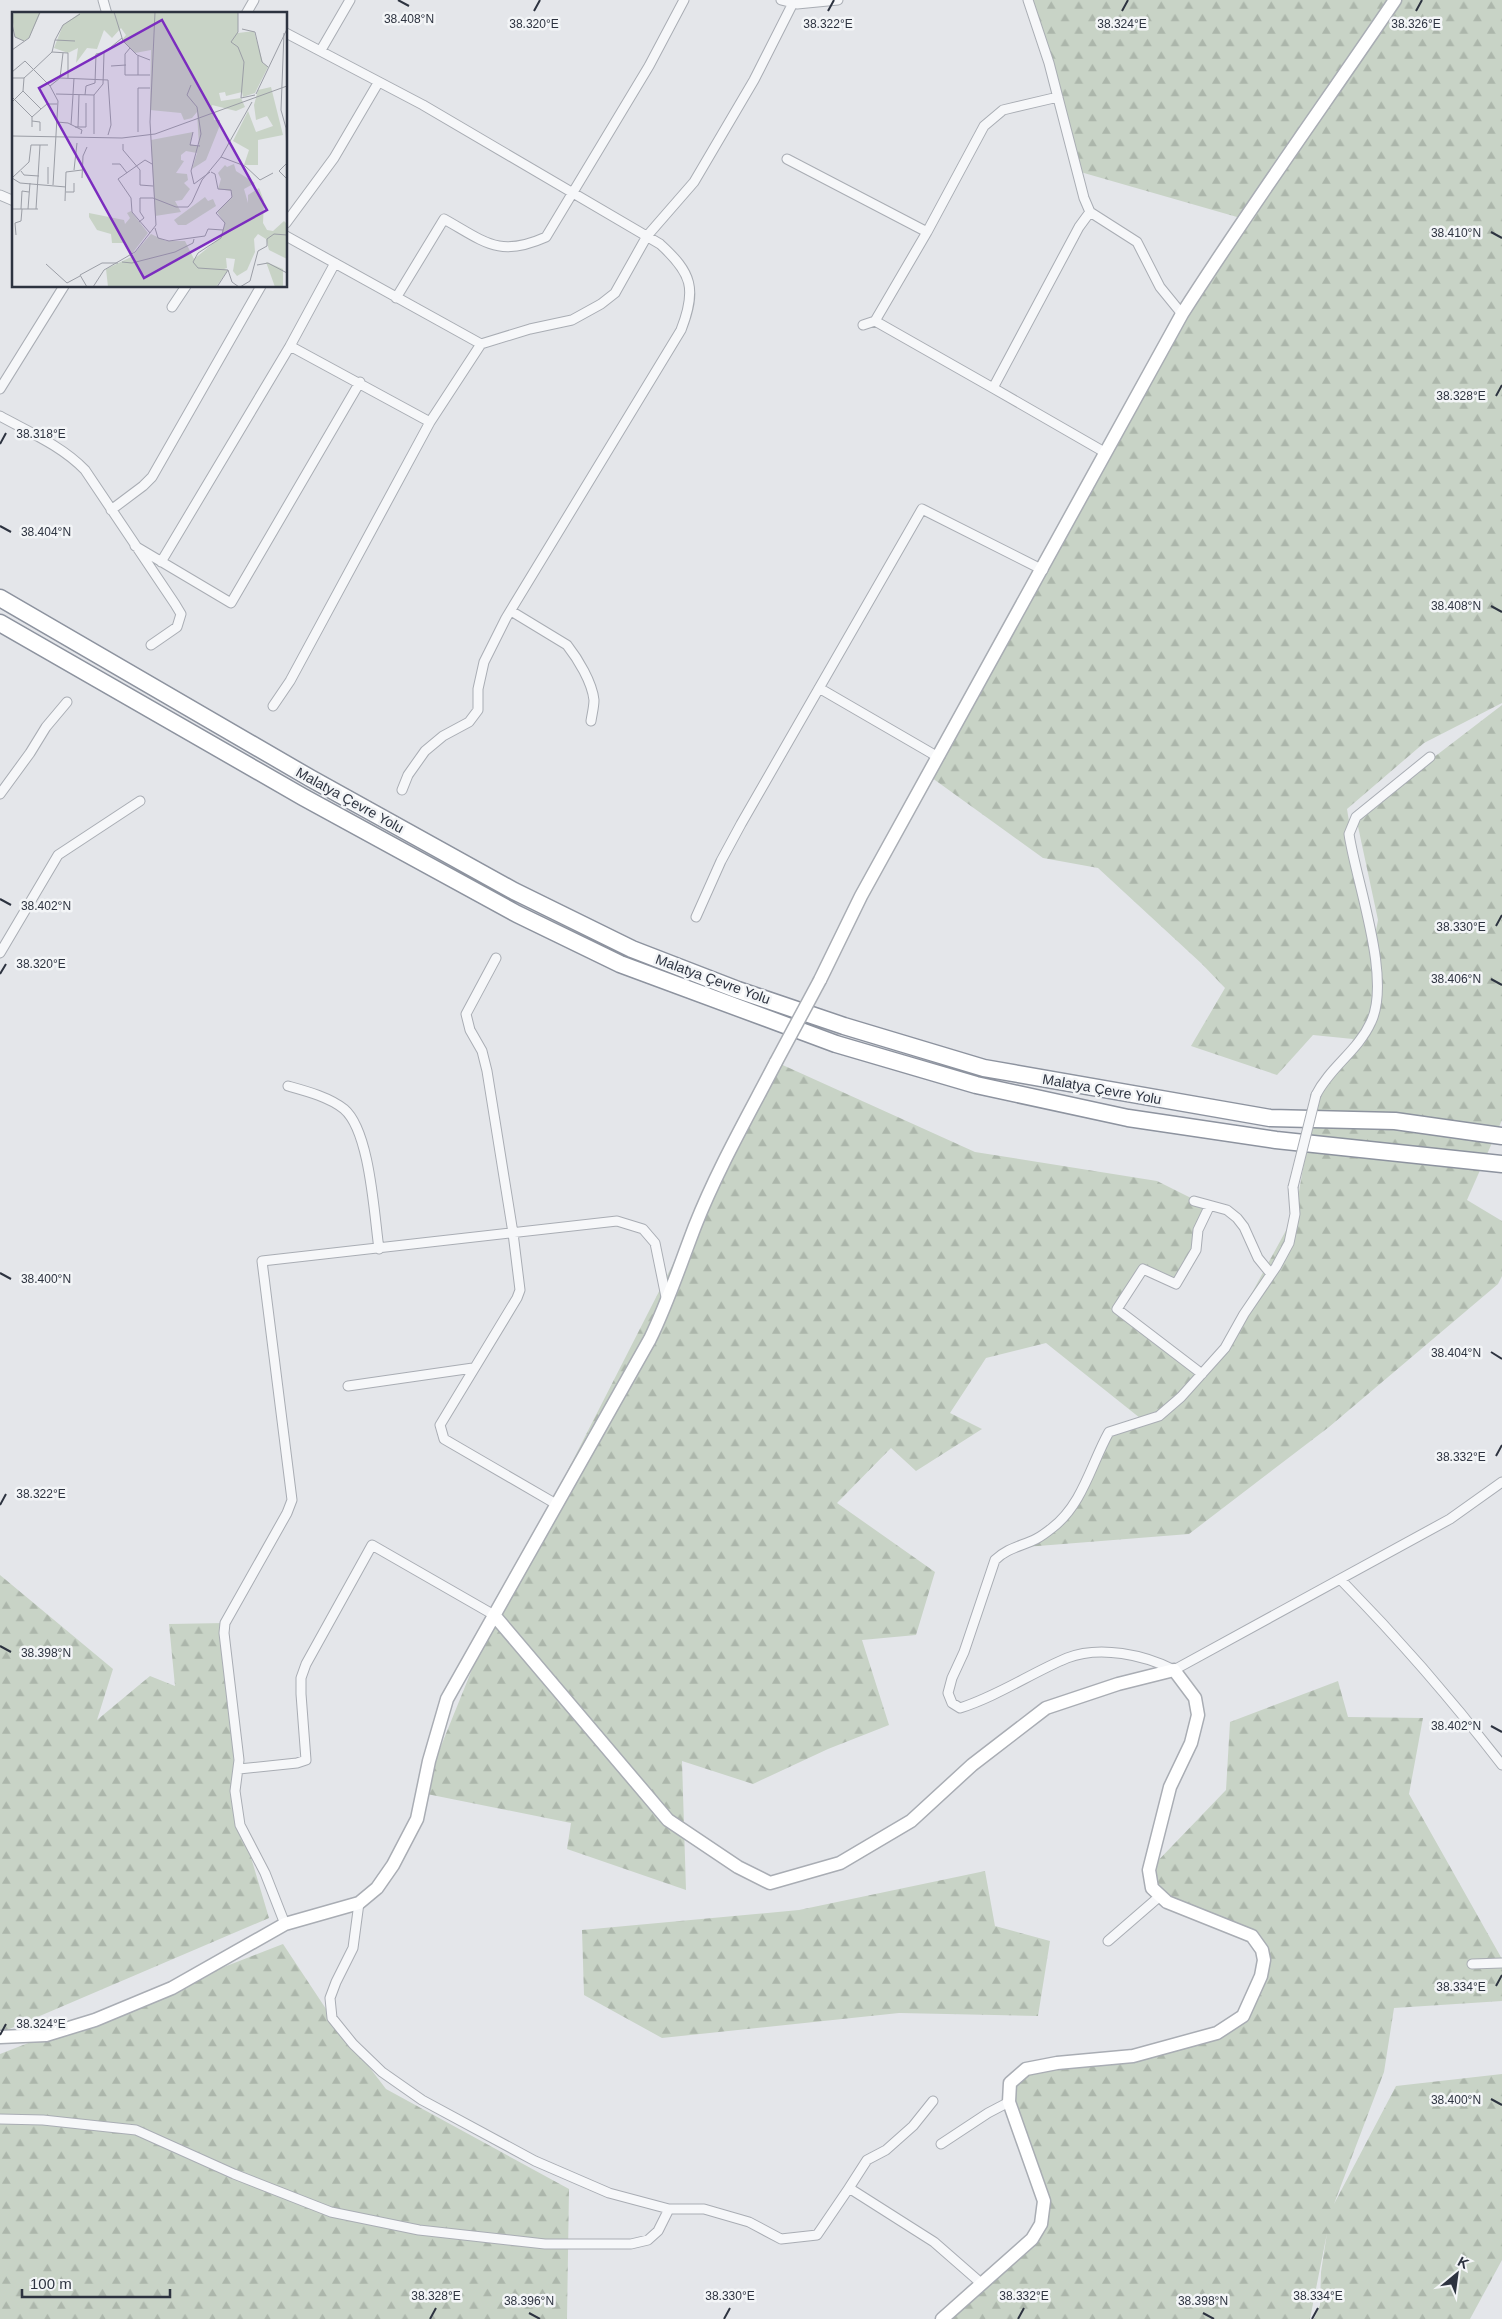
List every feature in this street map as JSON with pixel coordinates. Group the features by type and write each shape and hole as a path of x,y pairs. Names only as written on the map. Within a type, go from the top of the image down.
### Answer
{"highway":[{"name":"Malatya Çevre Yolu","path":"0,598 310,778 514,891 632,949 738,990 844,1026 984,1068 1270,1118 1395,1121 1502,1136"},
{"name":"Malatya Çevre Yolu","path":"0,623 302,797 517,914 620,964 836,1044 976,1085 1128,1118 1276,1140 1502,1164"}],"street":[{"path":"247,12 254,0"},
{"path":"320,50 350,0"},
{"path":"396,298 444,219 488,244 507,247 546,237 649,66 684,0"},
{"path":"780,0 793,3 838,0"},
{"path":"1028,0 1049,63 1084,198 1090,212 1137,242 1160,287 1182,314"},
{"path":"0,2037 46,2035 95,2020 172,1988 285,1924 359,1903 377,1888 393,1865 417,1819 429,1761 447,1699 650,1339 667,1305 695,1227 710,1194 861,896 1043,570 1182,314 1226,245 1328,100 1395,0"},
{"path":"273,706 290,681 430,422 481,344 530,329 572,320 601,304 615,293 647,236 694,182 754,80 793,3"},
{"path":"288,34 423,105 660,244 678,260 688,278 691,290 689,310 663,361 511,610 484,662 478,689 478,710 469,722 443,736 425,751 408,775 402,790"},
{"path":"288,220 334,158 378,83"},
{"path":"875,322 927,232 984,126 1003,110 1058,97"},
{"path":"787,159 927,232"},
{"path":"0,195 12,199"},
{"path":"993,388 1079,227 1090,212"},
{"path":"288,237 481,344"},
{"path":"161,562 290,346 335,263"},
{"path":"0,389 63,288"},
{"path":"172,307 185,288"},
{"path":"111,510 152,477 260,288"},
{"path":"863,324 875,322 1106,453"},
{"path":"290,346 360,382 430,422"},
{"path":"135,546 231,603 360,382"},
{"path":"0,416 75,460 85,470 180,614 177,627 151,645"},
{"path":"696,917 741,824 922,509 1043,570"},
{"path":"511,610 567,645 589,686 594,701 591,721"},
{"path":"819,688 938,757"},
{"path":"0,794 30,753 46,727 67,702"},
{"path":"942,2319 1032,2240 1041,2224 1044,2201 1009,2102 1010,2083 1026,2069 1056,2063 1133,2056 1217,2033 1243,2016 1262,1976 1264,1960 1262,1950 1252,1936 1167,1902 1152,1888 1149,1870 1170,1787 1191,1743 1198,1715 1195,1698 1174,1670 1156,1660 1132,1655 1096,1653 1069,1657 980,1701 960,1708 952,1704 948,1693 995,1560 1002,1553 1037,1539 1055,1526 1071,1508 1094,1469 1109,1432 1159,1416 1181,1397 1225,1348 1244,1314 1272,1274 1289,1243 1295,1214 1293,1187 1316,1095 1323,1082 1362,1039 1372,1020 1377,999 1376,970 1349,834 1356,817 1430,757"},
{"path":"0,953 58,855 140,800"},
{"path":"496,958 466,1014 470,1030 482,1051 487,1071 513,1233 520,1290 440,1425 444,1439 556,1504"},
{"path":"288,1086 310,1092 344,1109 358,1127 364,1144 379,1248"},
{"path":"1194,1201 1209,1207 1227,1210 1237,1218 1244,1227 1258,1258 1272,1274"},
{"path":"1202,1374 1117,1309 1143,1269 1176,1284 1196,1250 1198,1230 1209,1207"},
{"path":"285,1924 265,1873 240,1825 235,1791 239,1769 224,1645 226,1623 287,1514 292,1500 262,1261 616,1221 644,1229 655,1243 667,1305"},
{"path":"348,1386 473,1368"},
{"path":"239,1769 297,1763 306,1760 301,1678 306,1664 372,1545 494,1615 668,1820 738,1867 770,1884 840,1863 911,1821 972,1765 1046,1708 1118,1684 1174,1670 1450,1519 1502,1482"},
{"path":"1341,1580 1388,1628 1465,1717 1502,1765"},
{"path":"1108,1941 1160,1896"},
{"path":"359,1903 353,1948 330,1998 332,2018 354,2044 382,2072 422,2100 536,2161 609,2193 669,2209 704,2209 749,2222 781,2239 801,2239 817,2235 867,2160 886,2150 913,2126 933,2101"},
{"path":"1472,1964 1502,1963"},
{"path":"941,2144 988,2113 1009,2102"},
{"path":"0,2119 43,2120 136,2130 234,2174 331,2212 419,2230 545,2244 631,2244 648,2240 658,2231 669,2209"},
{"path":"849,2188 934,2242 982,2284"}],"green space":[{"path":"1033,0 1394,0 1244,219 1077,171"},
{"path":"1396,0 1502,0 1502,703 1424,743 1347,809 1371,957 1378,920 1356,817 1502,705 1502,1120 1467,1200 1502,1221 1502,1276 1498,1284 1329,1427 1189,1534 1014,1548 1037,1539 1071,1508 1109,1432 1140,1418 1046,1343 986,1358 950,1413 982,1429 916,1471 891,1448 837,1503 935,1572 916,1635 862,1640 889,1725 828,1749 753,1784 682,1761 686,1890 567,1849 571,1823 422,1793 494,1615 776,1062 975,1152 1157,1181 1209,1207 1185,1269 1176,1284 1143,1269 1117,1309 1198,1371 1218,1355 1295,1214 1316,1095 1348,1057 1353,1039 1313,1035 1277,1075 1191,1046 1225,988 1202,964 1098,868 1043,858 928,775 1207,274"},
{"path":"0,1575 113,1669 97,1720 150,1676 175,1686 169,1624 225,1623 237,1810 269,1918 0,2033"},
{"path":"1338,1681 1348,1717 1423,1718 1409,1794 1502,1959 1502,2001 1394,2008 1384,2072 1334,2204 1396,2086 1502,2074 1502,2260 1470,2319 1314,2319 1320,2305 1321,2272 1327,2233 1310,2319 942,2319 1032,2239 1044,2201 1009,2102 1020,2075 1198,2038 1243,2016 1262,1950 1160,1896 1149,1870 1226,1790 1230,1722"},
{"path":"985,1871 995,1926 1050,1941 1038,2016 899,2013 662,2038 584,1995 582,1930 799,1910"},
{"path":"283,1944 332,2018 386,2089 569,2189 567,2319 0,2319 0,2054"}]}
